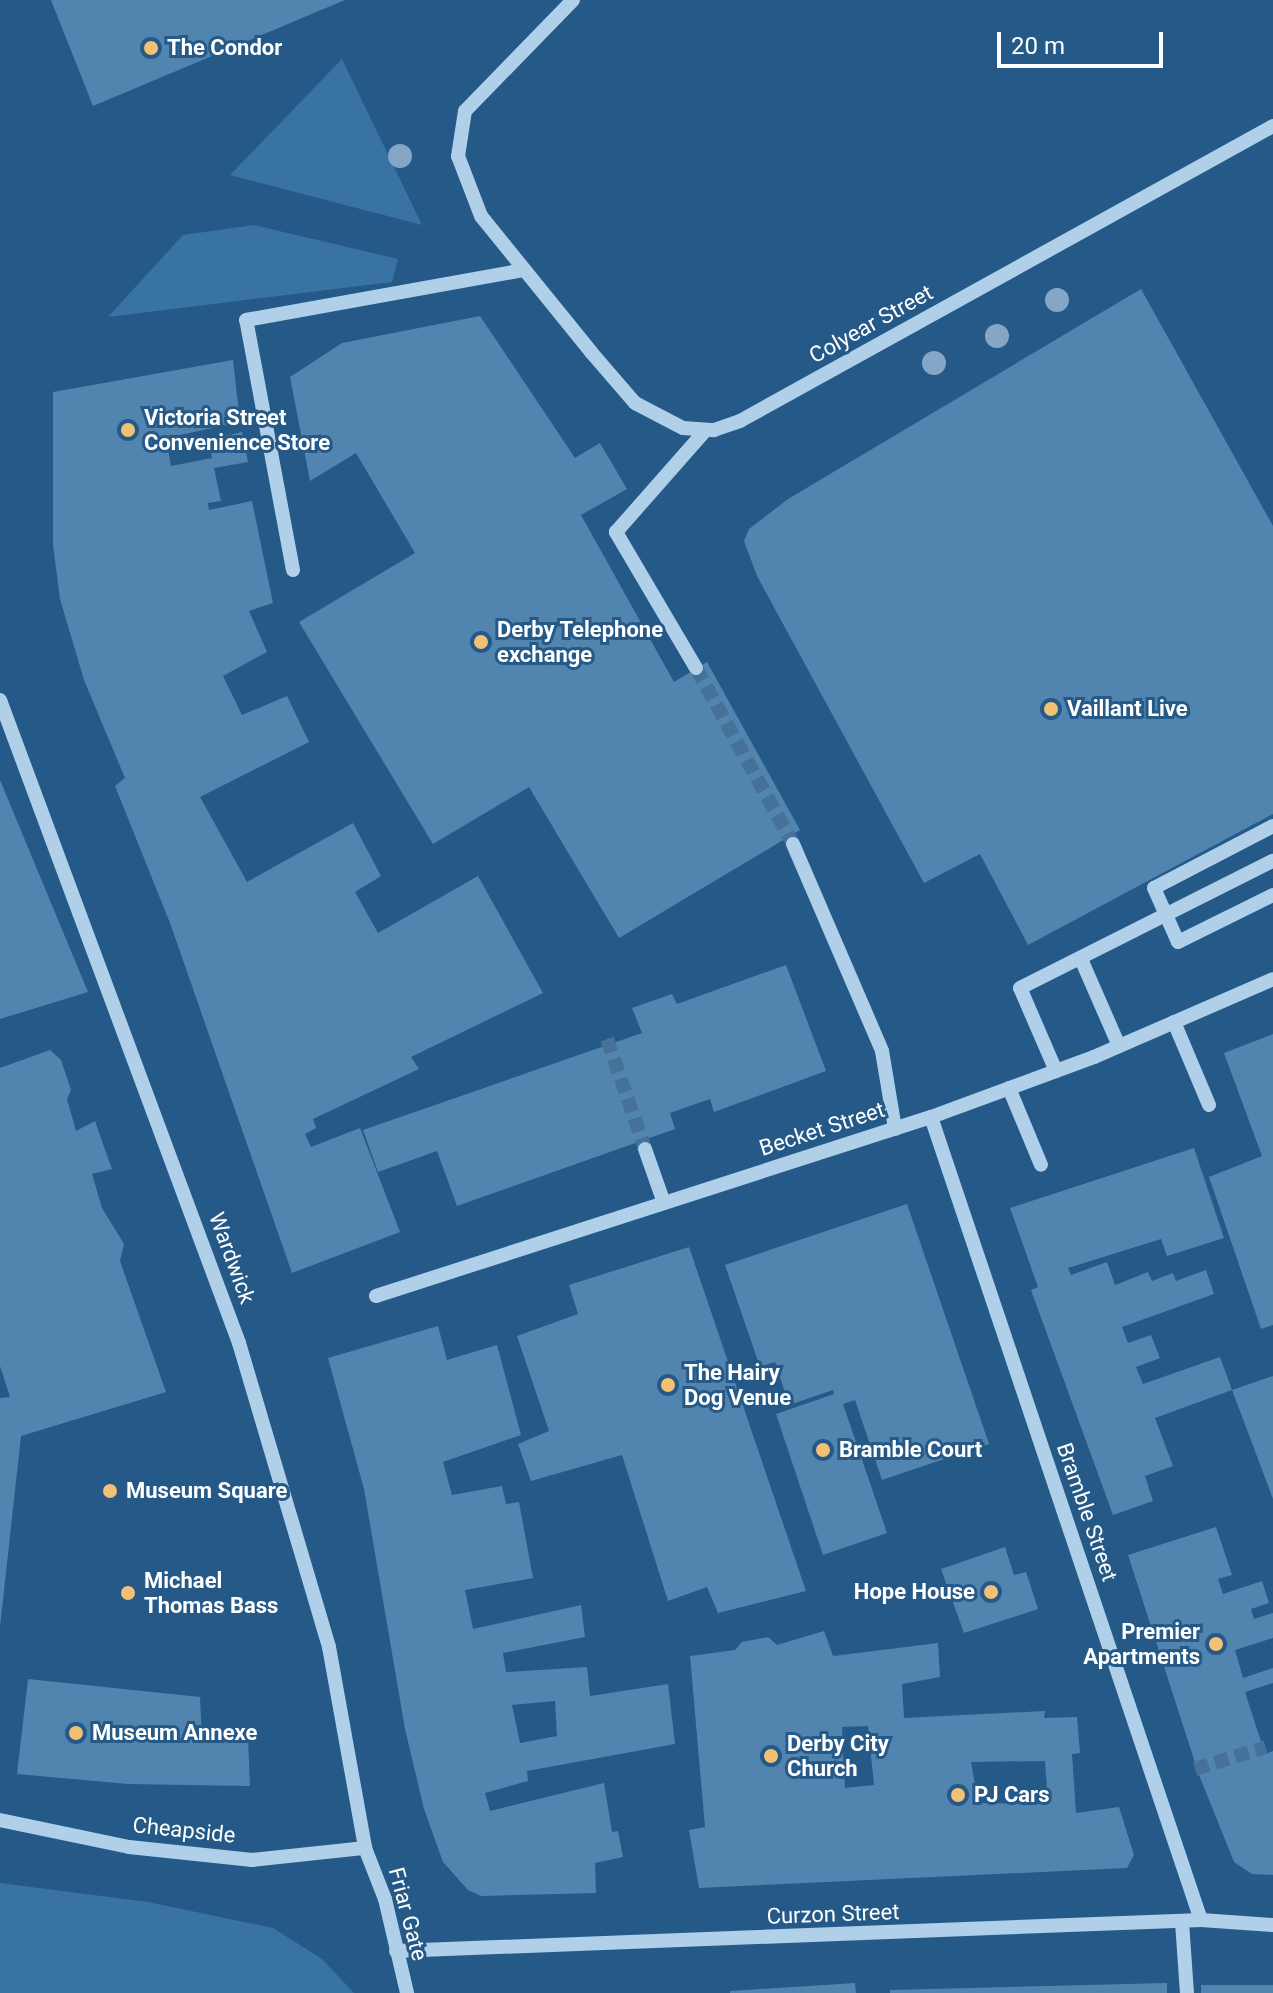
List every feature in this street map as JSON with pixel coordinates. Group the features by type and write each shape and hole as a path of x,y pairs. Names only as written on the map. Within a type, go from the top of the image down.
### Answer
{"street":[{"name":"Colyear Street","path":"573,0 486,85 465,111 458,130 466,184 481,216 635,403 667,424 706,430 740,421 1273,126"},
{"path":"293,570 246,320 525,270"},
{"path":"696,668 616,532 706,430"},
{"name":"Wardwick","path":"0,700 239,1343 329,1647 365,1848"},
{"path":"1273,826 1154,888 1178,942 1273,895"},
{"path":"793,844 882,1051 895,1129"},
{"path":"1056,1071 1020,988 1273,861"},
{"path":"1081,959 1119,1046"},
{"name":"Becket Street","path":"376,1296 931,1117 1119,1046 1273,979"},
{"path":"1174,1022 1209,1105"},
{"path":"1009,1088 1041,1165"},
{"name":"Bramble Street","path":"931,1117 1201,1920"},
{"path":"645,1149 664,1203"},
{"name":"Cheapside","path":"0,1820 129,1847 252,1860 365,1848"},
{"name":"Friar Gate","path":"365,1848 385,1899 407,1993"},
{"name":"Curzon Street","path":"396,1951 1201,1920 1273,1925"},
{"path":"1182,1922 1187,1993"}],"shaded area":[{"path":"342,59 422,225 230,175"},
{"path":"254,225 398,259 392,282 108,317 183,235"},
{"path":"0,1883 148,1902 273,1928 322,1959 354,1993 0,1993"}],"building":[{"name":"The Condor","path":"51,0 345,0 93,106"},
{"name":"Vaillant Live","path":"1141,289 1273,526 1273,814 1028,945 980,854 924,883 757,576 744,541 749,529 788,499"},
{"name":"Derby Telephone exchange","path":"480,316 575,458 600,443 627,489 581,515 674,682 707,662 800,830 619,938 529,787 433,844 299,622 415,553 356,453 310,481 290,377 342,343"},
{"path":"233,360 240,422 166,438 171,466 212,458 208,440 242,432 248,462 214,468 221,501 208,503 209,510 252,501 273,603 249,611 267,652 223,676 242,715 287,696 309,742 200,797 247,882 353,823 381,876 355,892 378,933 478,876 543,993 411,1057 419,1069 313,1119 316,1128 305,1134 311,1147 360,1128 400,1232 292,1273 170,923 115,786 125,778 84,680 60,599 53,545 53,392"},
{"path":"0,780 88,992 0,1019"},
{"path":"786,965 826,1071 714,1112 710,1099 670,1113 675,1129 457,1206 437,1151 378,1172 363,1130 642,1033 632,1008 672,994 677,1004"},
{"path":"1273,1034 1273,1325 1261,1329 1209,1177 1262,1156 1224,1053"},
{"path":"50,1050 61,1060 71,1090 67,1099 76,1131 95,1121 112,1169 92,1174 102,1208 124,1244 120,1261 166,1392 21,1436 0,1627 0,1398 10,1397 0,1366 0,1068"},
{"path":"1194,1148 1224,1238 1167,1256 1161,1239 1068,1268 1071,1275 1107,1262 1115,1285 1148,1272 1152,1281 1173,1273 1176,1281 1206,1270 1214,1294 1122,1327 1128,1343 1151,1335 1160,1358 1136,1367 1143,1384 1220,1357 1232,1390 1155,1418 1173,1466 1145,1476 1153,1501 1113,1515 1031,1290 1038,1287 1010,1208"},
{"path":"907,1204 989,1444 882,1480 855,1400 843,1404 887,1533 823,1555 776,1414 834,1394 833,1390 789,1405 775,1362 760,1367 725,1265"},
{"name":"The Hairy Dog Venue","path":"689,1247 806,1591 718,1613 707,1587 668,1601 622,1455 531,1481 518,1444 549,1431 517,1336 578,1314 569,1285"},
{"path":"438,1326 447,1360 497,1345 521,1435 443,1462 452,1495 502,1486 506,1504 519,1502 533,1578 465,1590 473,1629 581,1605 585,1637 503,1653 506,1672 587,1667 590,1696 668,1684 675,1744 527,1771 528,1781 485,1793 490,1811 604,1783 612,1832 618,1831 623,1857 595,1863 596,1893 481,1896 468,1890 443,1862 424,1809 405,1729 364,1489 328,1358","holes":["555,1701 557,1736 520,1743 512,1705"]},
{"path":"1273,1376 1273,1499 1232,1390"},
{"path":"1216,1527 1232,1575 1218,1579 1223,1594 1262,1581 1269,1603 1251,1609 1254,1619 1273,1613 1273,1638 1235,1650 1243,1678 1273,1668 1273,1683 1245,1692 1265,1754 1273,1751 1273,1875 1252,1874 1234,1862 1199,1775 1128,1555"},
{"name":"Hope House","path":"1005,1547 1014,1575 1026,1572 1038,1609 964,1633 941,1569"},
{"path":"824,1631 833,1656 938,1643 940,1677 902,1684 904,1718 1045,1711 1044,1718 1077,1717 1080,1753 1072,1754 1076,1813 1119,1807 1134,1855 1127,1868 699,1888 689,1830 705,1827 690,1656 735,1650 742,1642 768,1637 777,1645","holes":["868,1726 874,1785 845,1788 842,1727","1045,1761 1048,1804 978,1803 971,1762"]},
{"path":"28,1679 200,1697 202,1740 248,1740 250,1786 128,1784 17,1774"},
{"path":"855,1983 856,1993 730,1993 730,1991"},
{"path":"1167,1983 1167,1993 890,1993 890,1990"},
{"path":"1201,1985 1273,1985 1273,1993 1201,1993"}],"tunnel":[{"path":"696,668 793,844"},
{"path":"607,1039 645,1149"},
{"path":"1195,1769 1266,1747"}],"place":[{"name":"The Condor","path":"151,48"},
{"name":"Victoria Street Convenience Store","path":"128,430"},
{"name":"Derby Telephone exchange","path":"481,642"},
{"name":"Vaillant Live","path":"1051,709"},
{"name":"The Hairy Dog Venue","path":"668,1385"},
{"name":"Bramble Court","path":"823,1450"},
{"name":"Museum Square","path":"110,1491"},
{"name":"Hope House","path":"991,1592"},
{"name":"Michael Thomas Bass","path":"128,1593"},
{"name":"Premier Apartments","path":"1216,1644"},
{"name":"Museum Annexe","path":"76,1733"},
{"name":"Derby City Church","path":"771,1756"},
{"name":"PJ Cars","path":"958,1795"}]}
